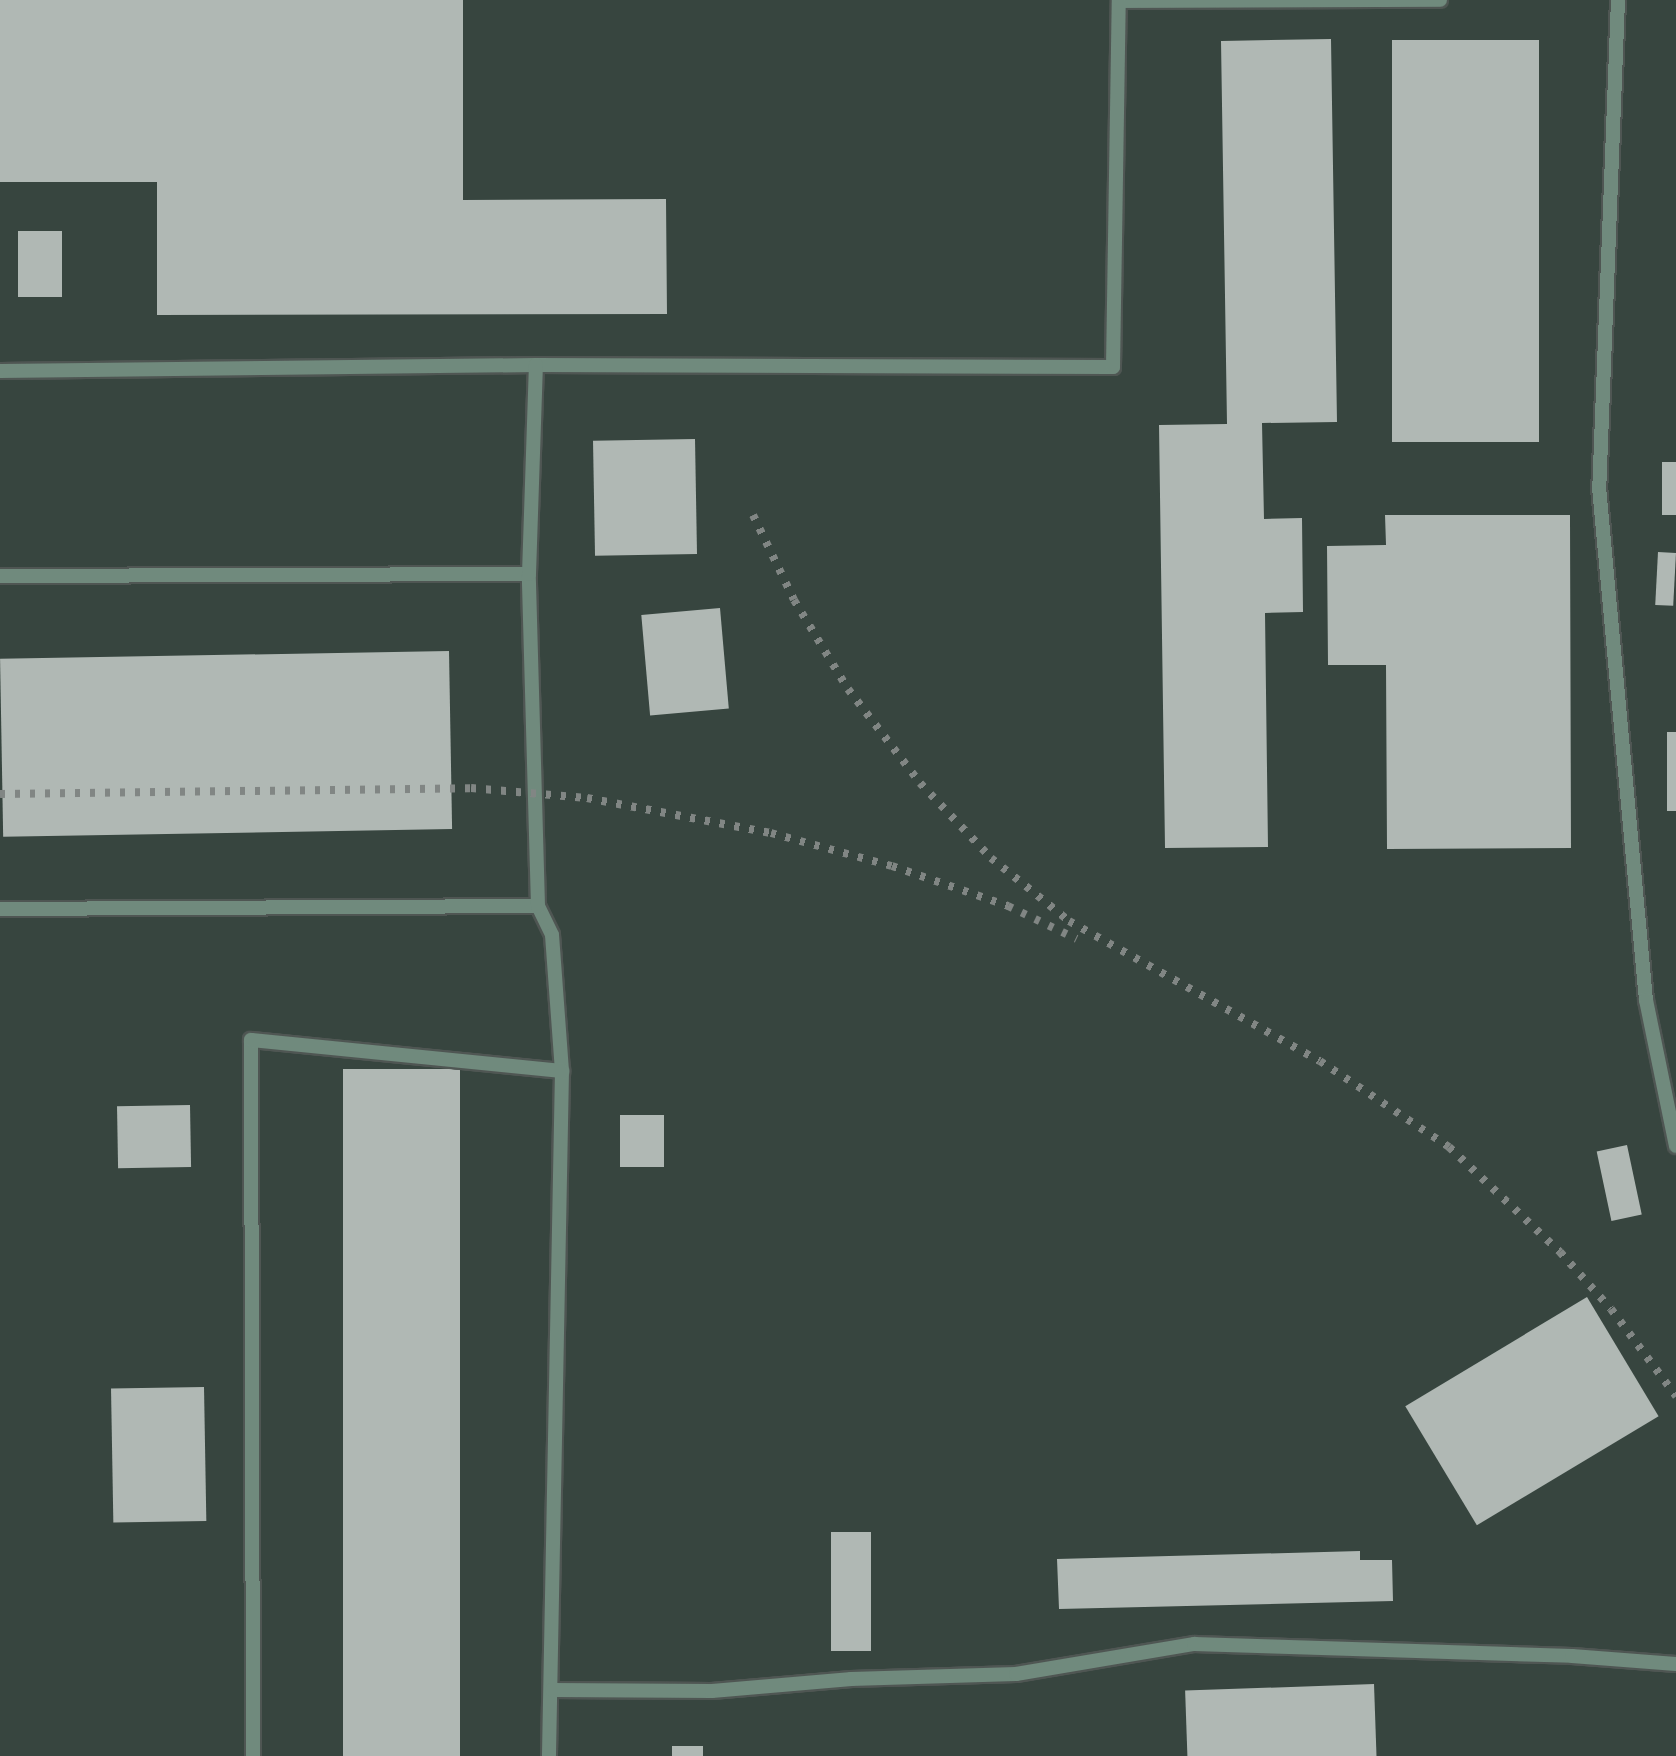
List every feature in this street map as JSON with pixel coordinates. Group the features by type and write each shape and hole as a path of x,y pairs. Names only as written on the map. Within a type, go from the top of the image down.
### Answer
{"lane":[{"path":"0,371 536,364 1112,367 1119,0 1440,0"},
{"path":"1618,0 1599,487 1646,1000 1676,1146"},
{"path":"536,364 528,574 538,906 552,935 559,980 562,1071 549,1756"},
{"path":"0,576 528,574"},
{"path":"0,910 538,906"},
{"path":"254,1756 251,1040 562,1071"},
{"path":"552,1690 712,1691 851,1680 1016,1674 1194,1644 1572,1656 1676,1664"}],"shaded area":[{"path":"0,0 1676,0 1676,1756 0,1756"}],"building":[{"path":"0,0 463,0 463,200 666,199 667,314 157,315 157,182 0,182"},
{"path":"1331,39 1337,422 1262,423 1264,519 1302,518 1303,612 1265,613 1268,847 1165,848 1159,425 1227,424 1221,41"},
{"path":"1392,40 1539,40 1539,442 1392,442"},
{"path":"18,231 62,231 62,297 18,297"},
{"path":"695,439 697,554 595,556 593,441"},
{"path":"1662,462 1676,462 1676,515 1662,515"},
{"path":"1385,515 1570,515 1571,848 1387,849 1386,665 1328,665 1327,546 1386,545"},
{"path":"1658,552 1676,553 1673,606 1655,605"},
{"path":"720,608 729,709 650,716 641,615"},
{"path":"449,651 452,829 3,837 0,659"},
{"path":"1667,732 1676,732 1676,811 1667,811"},
{"path":"343,1069 460,1069 460,1756 343,1756"},
{"path":"190,1105 191,1167 118,1168 117,1106"},
{"path":"620,1115 664,1115 664,1167 620,1167"},
{"path":"1627,1145 1642,1214 1611,1221 1597,1151"},
{"path":"1587,1297 1659,1416 1477,1525 1405,1406"},
{"path":"204,1387 206,1521 113,1523 111,1389"},
{"path":"831,1532 871,1532 871,1651 831,1651"},
{"path":"1360,1551 1360,1560 1392,1560 1393,1601 1059,1609 1057,1559"},
{"path":"1374,1684 1377,1756 1187,1756 1185,1691"},
{"path":"672,1746 703,1746 703,1756 672,1756"}],"railway":[{"path":"753,515 794,600 848,689 920,783 991,858 1069,921 1320,1061 1449,1147 1560,1252 1611,1309 1676,1396"},
{"path":"0,794 471,788 587,798 771,833 892,866 1008,906 1077,939"}]}
